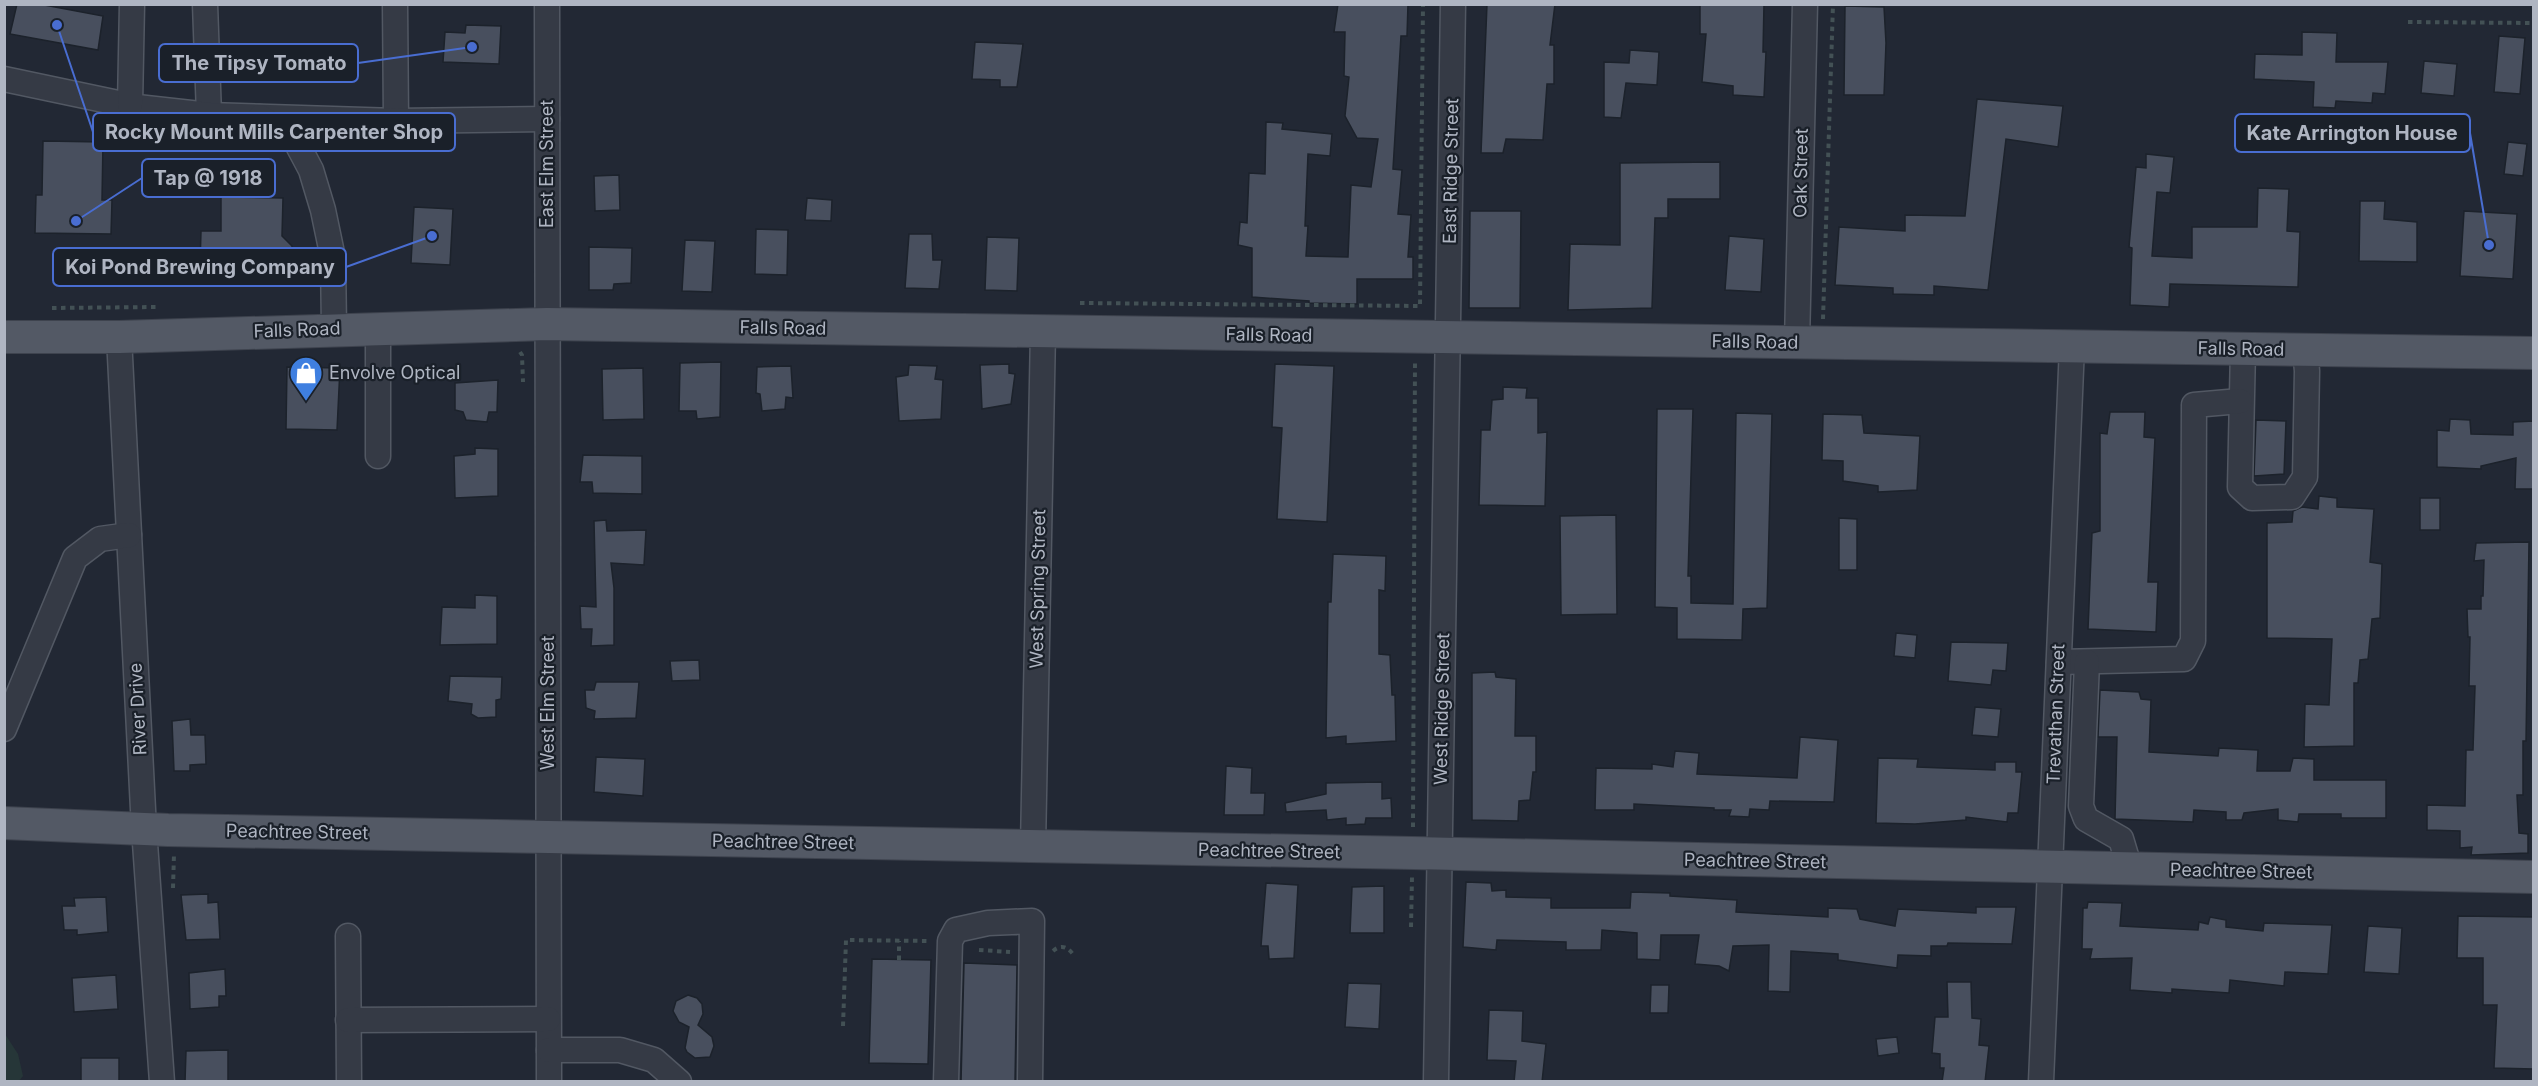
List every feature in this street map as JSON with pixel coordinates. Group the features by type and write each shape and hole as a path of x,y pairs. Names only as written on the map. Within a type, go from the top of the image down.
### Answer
{"main road":[{"name":"Falls Road","path":"4,337 119,337 548,324 2534,353"},
{"name":"Peachtree Street","path":"4,823 144,829 2534,877"}],"street":[{"path":"205,4 209,115"},
{"path":"395,4 396,121"},
{"name":"East Elm Street","path":"547,4 548,324"},
{"name":"East Ridge Street","path":"1448,337 1453,4"},
{"name":"Oak Street","path":"1797,342 1805,4"},
{"path":"129,5 130,105"},
{"path":"4,79 130,105 209,115 396,121 547,119"},
{"path":"260,117 294,138 311,170 323,210 333,258 334,329"},
{"name":"West Elm Street","path":"548,324 549,1082"},
{"path":"378,328 378,456"},
{"name":"West Spring Street","path":"1033,847 1043,331"},
{"name":"River Drive","path":"119,337 144,829 162,1082"},
{"name":"West Ridge Street","path":"1436,1082 1426,853 1448,337"},
{"name":"Trevathan Street","path":"2041,1082 2072,346"},
{"path":"2243,349 2240,401 2240,487 2252,498 2292,497 2304,477 2307,371 2305,350"},
{"path":"2059,662 2184,659 2193,641 2194,405 2240,401"},
{"path":"4,729 75,558 99,539 129,535"},
{"path":"2087,662 2081,806 2086,819 2121,839 2130,869"},
{"path":"2056,737 2084,737"},
{"path":"946,1082 950,941 956,930 988,923 1032,921 1030,1082"},
{"path":"348,936 349,1082"},
{"path":"348,1020 548,1018"},
{"path":"549,1050 620,1050 654,1060 679,1082"}],"path":[{"path":"1080,303 1420,306 1424,4"},
{"path":"1833,4 1823,320 1835,320"},
{"path":"2408,22 2534,23"},
{"path":"516,348 522,355 523,391"},
{"path":"1411,927 1426,853 1415,358"},
{"path":"843,1026 846,940 937,941"},
{"path":"899,941 899,960"},
{"path":"969,950 1051,953 1063,947 1070,950 1075,957"}],"shaded area":[{"path":"5,1034 18,1054 23,1076 19,1081 5,1081"}],"building":[{"path":"17,4 39,4 103,16 98,50 10,34"},
{"path":"1338,4 1408,4 1407,36 1401,36 1393,169 1402,170 1398,214 1411,215 1408,257 1413,257 1413,279 1357,279 1357,304 1309,303 1309,301 1252,297 1252,248 1238,245 1240,222 1247,223 1249,173 1265,174 1266,122 1283,123 1282,129 1332,134 1330,156 1308,154 1306,256 1348,257 1351,185 1371,187 1378,139 1357,138 1345,116 1349,77 1344,76 1345,32 1334,32"},
{"path":"1487,4 1555,4 1550,45 1554,45 1554,84 1547,84 1543,140 1506,139 1503,153 1481,153"},
{"path":"1700,4 1764,4 1763,52 1766,52 1764,97 1733,95 1733,86 1702,82 1706,34 1700,34"},
{"path":"1845,6 1884,7 1886,43 1884,95 1844,95"},
{"path":"466,25 501,26 499,64 443,62 445,32 465,33"},
{"path":"2302,32 2337,33 2336,62 2388,62 2385,94 2373,93 2372,103 2336,101 2335,108 2313,107 2314,82 2254,79 2255,54 2302,55"},
{"path":"2499,36 2525,38 2520,94 2494,92"},
{"path":"975,42 1023,44 1017,87 1000,87 1000,80 972,79"},
{"path":"1630,50 1659,52 1657,85 1626,83 1621,118 1604,117 1604,62 1629,63"},
{"path":"2424,61 2457,64 2454,96 2421,93"},
{"path":"1977,99 2063,106 2058,147 2006,139 1988,290 1934,286 1934,295 1893,294 1893,288 1835,285 1839,227 1905,231 1905,215 1965,216"},
{"path":"43,141 103,142 102,200 112,200 111,234 35,233 36,195 42,195"},
{"path":"2508,142 2527,144 2523,176 2504,174"},
{"path":"2146,154 2174,157 2170,193 2157,192 2152,256 2192,258 2192,227 2257,227 2258,188 2289,189 2287,231 2300,232 2298,287 2170,284 2169,307 2130,305 2132,248 2129,247 2136,167 2146,168"},
{"path":"1720,162 1720,199 1668,199 1668,218 1655,218 1652,308 1568,310 1570,244 1620,245 1620,163"},
{"path":"619,175 620,210 595,211 594,176"},
{"path":"221,197 283,198 282,236 292,246 291,268 200,266 201,231 221,231"},
{"path":"807,198 832,200 831,221 805,220"},
{"path":"2360,201 2385,201 2384,219 2417,222 2417,262 2359,261"},
{"path":"414,207 453,209 450,265 411,263"},
{"path":"1470,211 1521,211 1520,308 1469,308"},
{"path":"2464,211 2517,214 2513,279 2460,276"},
{"path":"756,229 788,230 787,275 755,274"},
{"path":"909,234 932,234 933,260 942,260 939,289 905,288"},
{"path":"1729,236 1764,239 1761,292 1725,290"},
{"path":"987,237 1019,238 1017,291 985,290"},
{"path":"685,240 715,241 712,292 682,291"},
{"path":"589,247 632,248 631,283 614,284 613,290 589,290"},
{"path":"721,362 720,417 697,419 696,411 679,411 680,363"},
{"path":"1009,364 1009,373 1015,374 1011,404 982,409 980,365"},
{"path":"1275,364 1334,366 1327,522 1277,519 1282,428 1272,427"},
{"path":"909,365 937,366 935,379 943,380 941,419 899,421 896,377 908,375"},
{"path":"791,366 793,398 786,397 785,409 762,411 760,394 756,393 757,367"},
{"name":"Envolve Optical","path":"287,367 340,368 337,430 286,429"},
{"path":"643,368 644,419 603,420 602,369"},
{"path":"498,380 497,412 489,412 487,422 466,420 463,412 455,410 455,383"},
{"path":"1503,387 1527,388 1526,398 1538,398 1538,433 1547,432 1545,506 1479,505 1481,430 1490,430 1492,400 1503,399"},
{"path":"1657,409 1693,409 1688,576 1691,576 1691,603 1733,604 1736,413 1772,414 1767,608 1743,609 1742,640 1677,639 1677,608 1655,607"},
{"path":"2110,412 2145,412 2144,437 2155,438 2148,582 2158,582 2156,632 2088,629 2092,533 2100,531 2100,433 2107,434"},
{"path":"1823,414 1862,415 1864,433 1920,436 1917,490 1878,492 1878,486 1843,481 1843,461 1822,460"},
{"path":"2450,419 2470,420 2471,434 2513,435 2513,422 2534,421 2534,489 2515,489 2516,458 2481,466 2481,469 2437,467 2437,430 2449,431"},
{"path":"2256,420 2286,421 2284,474 2254,476"},
{"path":"475,448 498,449 498,496 455,498 454,456 475,454"},
{"path":"583,455 642,456 642,494 593,493 592,482 580,482"},
{"path":"2319,496 2337,498 2337,507 2374,509 2370,562 2382,564 2380,618 2372,619 2368,659 2360,660 2358,683 2354,683 2354,746 2304,747 2305,704 2329,705 2332,639 2267,638 2267,523 2292,522 2293,511 2302,507 2318,509"},
{"path":"2420,498 2440,498 2440,530 2420,530"},
{"path":"1616,515 1617,614 1561,615 1560,516"},
{"path":"1839,518 1857,519 1857,570 1839,570"},
{"path":"606,520 607,531 646,530 644,565 611,563 614,588 614,645 591,646 592,629 581,629 580,606 596,607 594,521"},
{"path":"2529,542 2526,741 2523,741 2523,795 2517,795 2519,833 2528,834 2528,853 2471,855 2472,847 2460,848 2460,831 2427,830 2427,805 2465,806 2466,750 2473,750 2475,686 2469,686 2470,637 2468,637 2467,609 2481,609 2481,596 2483,596 2484,560 2474,561 2476,543"},
{"path":"1333,554 1386,556 1385,591 1379,590 1379,654 1390,655 1392,695 1395,695 1396,741 1346,744 1346,736 1326,738 1328,602 1331,602"},
{"path":"475,595 497,596 497,644 440,645 442,607 475,608"},
{"path":"1896,633 1917,635 1915,658 1894,656"},
{"path":"1951,642 2008,643 2006,671 1993,670 1991,685 1948,681"},
{"path":"699,660 700,680 672,681 670,661"},
{"path":"1495,672 1496,677 1516,679 1515,736 1536,736 1536,772 1533,772 1530,800 1519,801 1518,821 1472,820 1472,673"},
{"path":"450,676 502,677 501,699 496,700 496,717 478,718 471,714 472,704 448,701"},
{"path":"596,682 639,682 636,718 594,719 595,711 586,708 585,690 594,690"},
{"path":"2100,690 2139,692 2141,699 2151,700 2149,752 2218,756 2219,748 2258,750 2257,771 2290,771 2293,758 2314,759 2314,780 2386,780 2386,818 2341,818 2341,814 2299,814 2298,822 2278,820 2278,809 2244,813 2242,820 2226,820 2226,812 2194,810 2193,822 2115,819 2117,737 2098,737"},
{"path":"1975,707 2001,709 1998,737 1972,735"},
{"path":"190,719 191,735 205,735 206,764 190,765 190,771 174,771 172,721"},
{"path":"1800,737 1838,740 1834,802 1770,801 1769,810 1750,809 1749,817 1729,816 1731,810 1714,810 1714,808 1634,804 1634,810 1595,810 1596,768 1652,769 1652,764 1673,767 1675,751 1699,753 1697,774 1797,778"},
{"path":"596,757 645,759 643,796 594,792"},
{"path":"1878,758 1918,759 1917,767 1995,770 1995,762 2016,762 2016,772 2022,772 2018,813 2008,813 2007,822 1966,817 1966,820 1915,824 1876,823"},
{"path":"1226,766 1252,768 1251,793 1265,793 1264,815 1224,815"},
{"path":"1382,782 1382,799 1391,798 1392,818 1366,818 1365,824 1346,825 1346,818 1327,820 1326,810 1286,812 1285,803 1326,794 1326,783"},
{"path":"1466,882 1491,883 1492,891 1506,890 1506,897 1551,898 1551,908 1630,908 1631,892 1670,893 1670,896 1737,900 1736,912 1828,917 1828,908 1857,909 1860,919 1895,926 1898,909 1976,913 1976,907 2016,907 2012,944 1948,943 1947,946 1931,946 1931,956 1898,955 1897,968 1838,960 1838,954 1791,951 1790,992 1768,991 1769,945 1733,946 1729,971 1719,966 1695,964 1699,935 1661,935 1660,960 1637,959 1637,933 1602,930 1601,950 1566,950 1566,942 1497,940 1496,950 1463,947"},
{"path":"1266,883 1298,885 1294,958 1269,959 1268,946 1261,946"},
{"path":"1384,886 1384,933 1350,933 1352,887"},
{"path":"208,894 208,903 218,902 220,939 186,940 181,895"},
{"path":"106,897 108,932 77,935 77,930 64,930 62,906 75,906 74,898"},
{"path":"2088,902 2122,903 2120,926 2198,930 2199,922 2208,924 2210,917 2226,920 2226,927 2263,931 2264,923 2332,925 2328,974 2285,972 2284,986 2230,980 2229,993 2172,989 2172,993 2130,990 2132,958 2090,959 2092,949 2082,949 2083,908 2087,908"},
{"path":"2458,916 2534,917 2534,1069 2494,1068 2497,1005 2483,1005 2483,958 2457,958"},
{"path":"2368,926 2402,928 2399,974 2364,972"},
{"path":"872,959 931,960 928,1064 869,1063"},
{"path":"964,963 1017,965 1015,1082 961,1082"},
{"path":"225,969 226,996 219,996 219,1007 190,1009 189,973"},
{"path":"116,975 118,1009 74,1012 72,978"},
{"path":"1947,982 1971,982 1972,1018 1981,1019 1979,1045 1989,1046 1985,1082 1942,1082 1944,1068 1940,1068 1940,1054 1932,1053 1935,1017 1948,1017"},
{"path":"1348,983 1381,984 1379,1029 1345,1027"},
{"path":"1651,985 1669,985 1668,1013 1650,1013"},
{"path":"688,995 697,998 702,1004 703,1014 698,1025 712,1037 714,1046 710,1057 695,1058 685,1048 689,1027 679,1022 673,1011 676,1001"},
{"path":"1489,1010 1523,1011 1522,1041 1546,1044 1542,1082 1514,1082 1516,1061 1487,1060"},
{"path":"1897,1037 1899,1053 1878,1056 1876,1039"},
{"path":"228,1050 228,1082 185,1082 186,1051"},
{"path":"81,1058 119,1058 119,1082 81,1082"}],"place":[{"name":"Rocky Mount Mills Carpenter Shop","path":"57,25"},
{"name":"The Tipsy Tomato","path":"472,47"},
{"name":"Tap @ 1918","path":"76,221"},
{"name":"Koi Pond Brewing Company","path":"432,236"},
{"name":"Kate Arrington House","path":"2489,245"},
{"name":"Envolve Optical","path":"306,402"}]}
